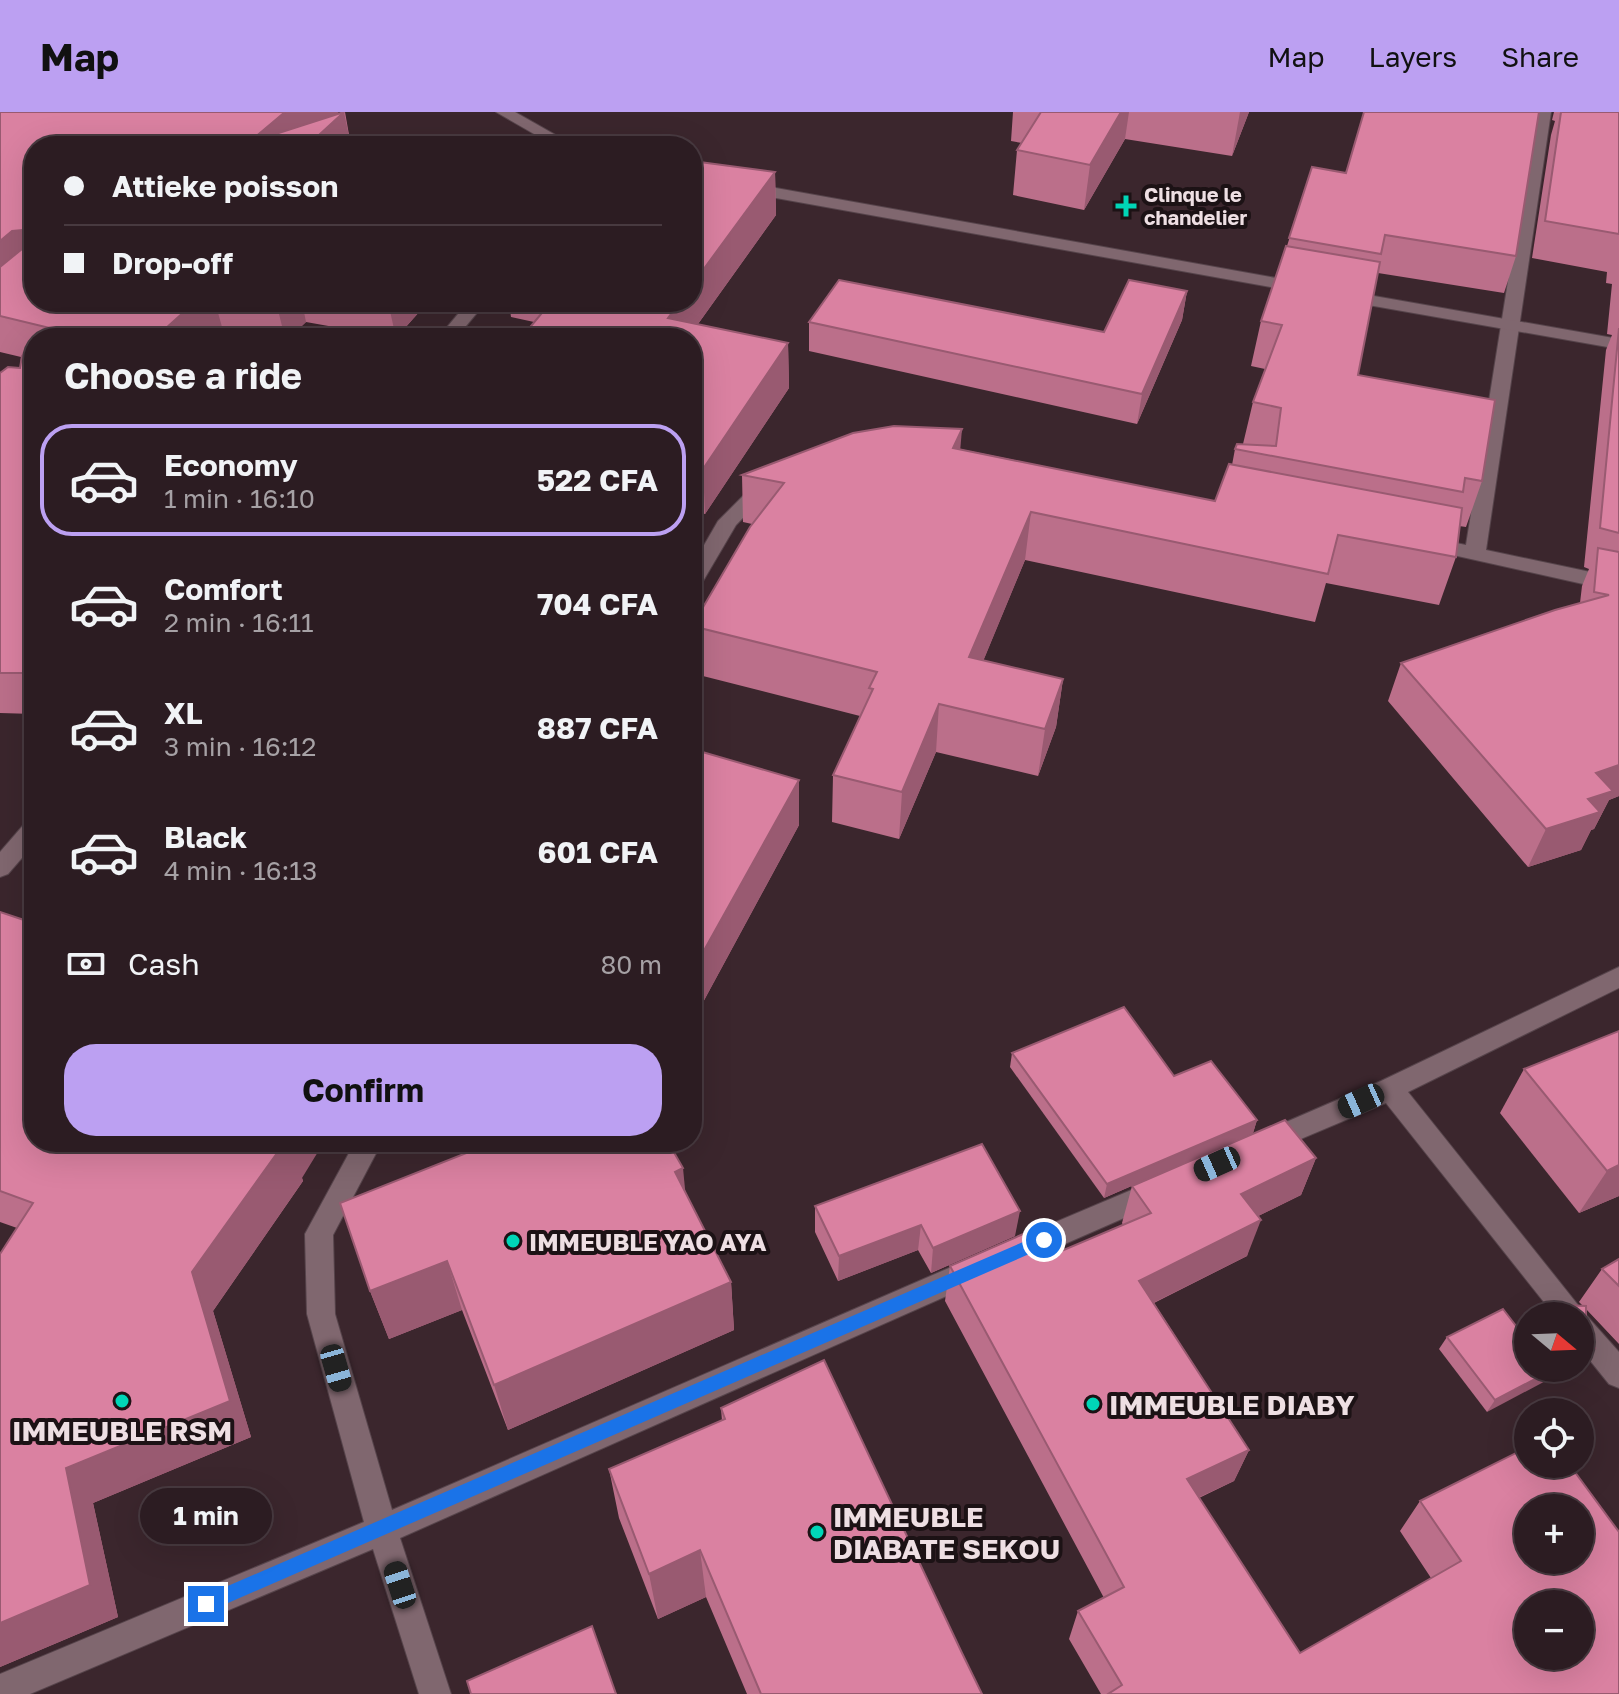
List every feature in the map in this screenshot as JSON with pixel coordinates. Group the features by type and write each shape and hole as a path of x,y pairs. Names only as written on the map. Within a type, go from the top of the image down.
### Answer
{"street":[{"path":"504,112 548,136"},
{"path":"1475,553 1542,123"},
{"path":"702,180 1619,344"},
{"path":"455,328 469,312"},
{"path":"702,566 728,521 768,483 782,476"},
{"path":"1399,538 1619,585"},
{"path":"0,868 24,840"},
{"path":"1244,1153 1390,1089 1619,977"},
{"path":"1390,1089 1561,1302"},
{"path":"364,1152 319,1234 321,1314 382,1530 435,1694"},
{"path":"0,1690 382,1530 1185,1178"},
{"path":"1594,1343 1619,1374"}],"building":[{"path":"0,112 285,112 256,136 24,136 24,312 184,312 166,328 50,328 0,316 0,267 22,249 22,230 12,231 0,241"},
{"path":"344,112 318,136 270,136"},
{"path":"1041,112 1121,112 1090,165 1017,150"},
{"path":"1364,112 1539,112 1516,256 1385,235 1381,254 1289,238 1312,167 1346,173"},
{"path":"1561,112 1619,112 1619,234 1545,221"},
{"path":"702,162 775,172 702,271"},
{"path":"1286,246 1380,262 1358,375 1495,400 1482,481 1465,478 1463,492 1235,449 1237,444 1276,446 1281,408 1253,402 1282,325 1261,321"},
{"path":"839,280 1104,332 1129,280 1187,291 1142,394 809,322"},
{"path":"543,312 672,312 668,318 788,343 703,469 702,328 529,328"},
{"path":"1619,328 1619,533 1600,528"},
{"path":"24,354 24,673 0,673 0,373 8,367 20,368"},
{"path":"894,426 962,429 953,448 1215,501 1229,464 1462,508 1456,557 1338,535 1328,574 1031,512 969,657 1063,679 1045,729 939,704 902,792 833,775 873,689 869,688 877,672 702,628 702,609 750,527 784,483 742,475 853,433"},
{"path":"1598,548 1619,552 1619,765 1596,773 1613,791 1588,799 1600,812 1546,829 1401,663 1555,610 1609,595 1594,592"},
{"path":"702,752 799,780 702,954"},
{"path":"0,912 24,920 24,1152 278,1152 192,1272 230,1401 66,1468 90,1585 0,1623 0,1254 33,1203 0,1191"},
{"path":"1124,1007 1174,1076 1211,1061 1257,1120 1107,1184 1012,1053"},
{"path":"1619,1031 1619,1165 1607,1171 1524,1069"},
{"path":"1285,1120 1316,1158 1241,1194 1261,1220 1139,1281 1249,1450 1187,1479 1300,1653 1461,1561 1420,1501 1514,1454 1514,1478 1579,1478 1591,1494 1514,1494 1514,1574 1594,1574 1594,1498 1619,1532 1619,1694 1108,1694 1122,1685 1078,1611 1124,1587 950,1266 1037,1228 1052,1255 1151,1213 1132,1186"},
{"path":"982,1144 1020,1211 933,1248 921,1225 839,1256 815,1206"},
{"path":"469,1152 674,1152 683,1168 675,1172 731,1282 494,1385 447,1261 370,1291 340,1203"},
{"path":"1619,1259 1619,1286 1602,1269"},
{"path":"1503,1309 1514,1323 1514,1382 1529,1382 1495,1400 1447,1337"},
{"path":"824,1360 982,1694 761,1694 700,1550 649,1574 609,1469 725,1419 721,1408"},
{"path":"592,1626 616,1694 471,1694 467,1681"}],"place":[{"name":"Clinque le chandelier","path":"1126,206"},
{"name":"IMMEUBLE YAO AYA","path":"513,1241"},
{"name":"IMMEUBLE RSM","path":"122,1401"},
{"name":"IMMEUBLE DIABY","path":"1093,1404"},
{"name":"IMMEUBLE DIABATE SEKOU","path":"817,1532"}],"route":[{"path":"206,1604 1044,1240"}]}
